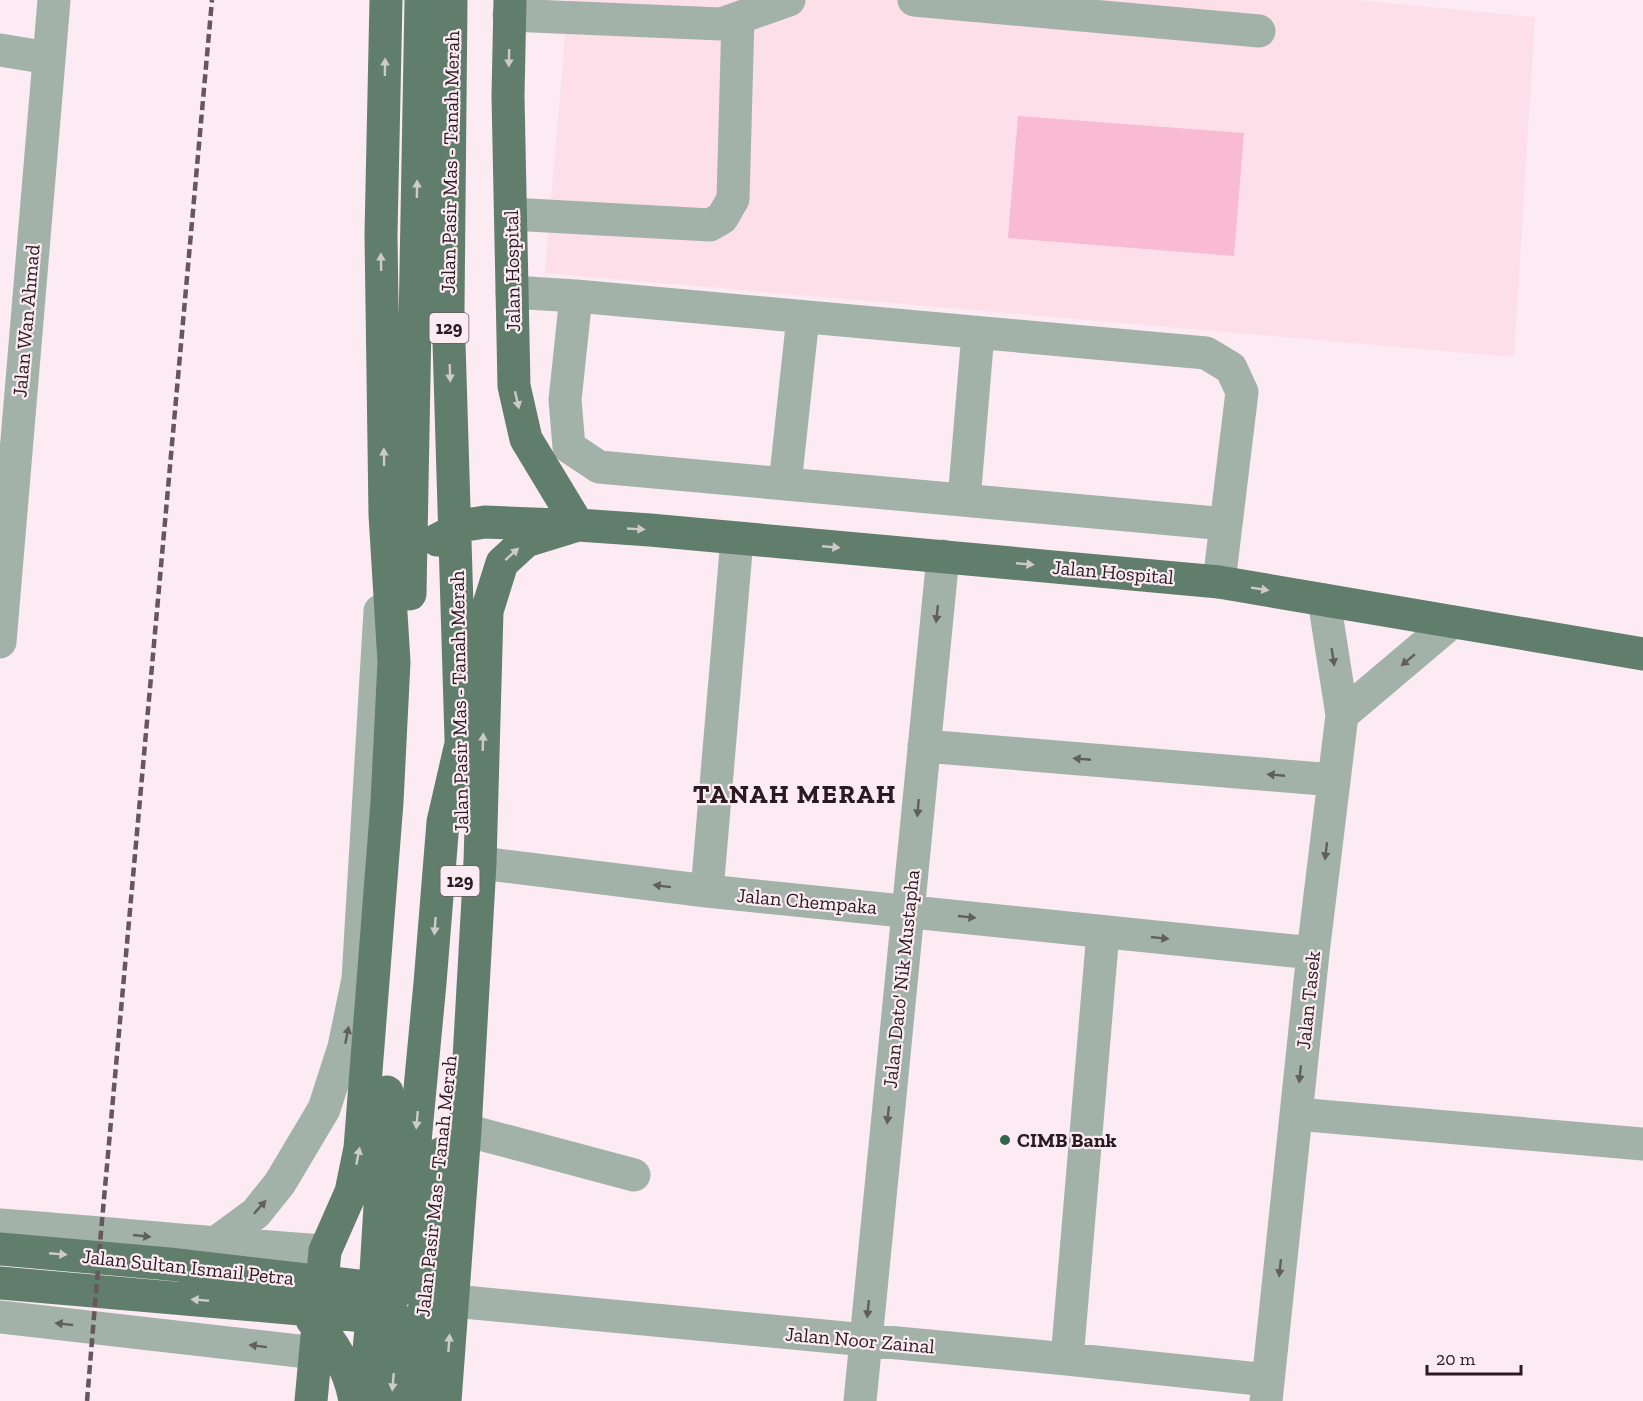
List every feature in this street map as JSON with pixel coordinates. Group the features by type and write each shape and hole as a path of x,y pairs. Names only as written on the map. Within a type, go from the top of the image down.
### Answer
{"main road":[{"path":"311,1401 325,1251 351,1192 360,1148 387,802 394,662 385,516 381,234 386,0"},
{"name":"Jalan Pasir Mas - Tanah Merah","path":"364,1401 378,1303 382,1171 405,848 421,0"},
{"name":"Jalan Pasir Mas - Tanah Merah","path":"414,1401 447,1106 463,819 448,309 451,0"},
{"name":"Jalan Hospital","path":"510,7 508,96 514,386 526,439 578,525"},
{"path":"394,662 425,554 437,540 466,525 485,522 578,525"},
{"name":"Jalan Hospital","path":"445,1401 465,1130 480,863 487,611 502,563 526,541 578,525 1219,582 1452,622 1642,649"},
{"path":"391,1401 397,1329 396,1322 378,1303 399,1289 402,1279 430,983 442,822 461,744"},
{"path":"355,1401 342,1360 302,1294 342,1244 370,1198 382,1171"},
{"name":"Jalan Sultan Ismail Petra","path":"0,1249 169,1264 302,1294"},
{"name":"Jalan Sultan Ismail Petra","path":"0,1283 302,1294 378,1303"}],"street":[{"name":"Jalan Wan Ahmad","path":"0,642 14,309 49,58 54,0"},
{"path":"510,7 721,24 789,0"},
{"path":"914,0 1258,31"},
{"path":"511,214 710,225 722,218 733,199 738,18"},
{"path":"0,50 49,58"},
{"path":"512,292 1206,353 1231,368 1242,392 1219,582"},
{"path":"576,296 565,400 569,447 599,467 1226,524"},
{"path":"785,484 803,317"},
{"path":"964,500 978,333"},
{"path":"214,1244 256,1213 280,1183 324,1108 344,1047 358,979 385,516"},
{"path":"707,891 737,539"},
{"name":"Jalan Dato' Nik Mustapha","path":"860,1401 943,556"},
{"name":"Jalan Tasek","path":"1267,1391 1313,953 1342,715 1324,600"},
{"path":"1342,715 1452,622"},
{"path":"924,747 1334,780"},
{"name":"Jalan Chempaka","path":"480,863 707,891 1313,953"},
{"path":"1067,1359 1103,932"},
{"path":"1296,1114 1643,1144"},
{"path":"465,1130 634,1175"},
{"path":"0,1225 101,1232 214,1244 325,1251"},
{"name":"Jalan Noor Zainal","path":"453,1301 1067,1359 1267,1391"},
{"path":"0,1317 316,1353"}],"shaded area":[{"path":"568,0 1355,0 1535,17 1514,357 545,273"},
{"path":"1018,116 1244,133 1234,256 1008,238"}],"railway":[{"path":"87,1401 212,0"}],"place":[{"name":"CIMB Bank","path":"1005,1140"}],"district":[{"name":"TANAH MERAH","path":"795,794"}]}
